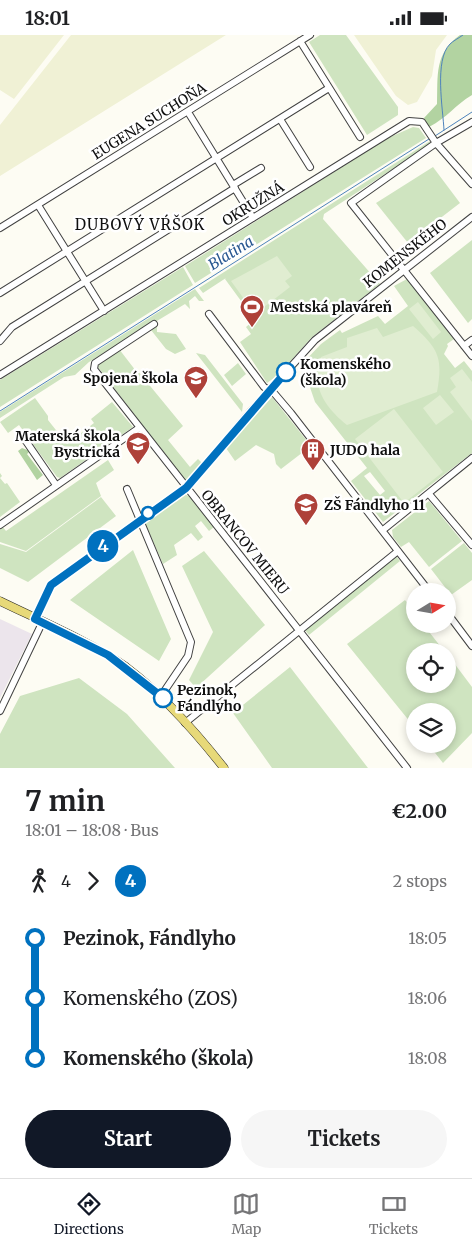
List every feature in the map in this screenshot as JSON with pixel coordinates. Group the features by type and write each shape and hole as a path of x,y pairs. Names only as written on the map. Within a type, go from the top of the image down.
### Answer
{"main road":[{"path":"0,601 108,655 161,696 224,768"}],"street":[{"name":"EUGENA SUCHOŇA","path":"0,228 310,35"},
{"path":"300,41 360,137"},
{"path":"0,293 329,88"},
{"path":"188,112 253,218"},
{"path":"280,119 310,167"},
{"name":"OKRUŽNÁ","path":"0,375 409,121 422,122 435,142 472,184"},
{"path":"472,122 435,142 351,203 472,356"},
{"path":"0,341 12,327 86,282 261,168"},
{"path":"38,205 104,311"},
{"name":"KOMENSKÉHO","path":"35,619 51,585 140,519 186,488 250,412 271,391 315,340 472,217"},
{"path":"210,314 264,387 271,391 290,411 423,583"},
{"name":"OBRANCOV MIERU","path":"154,324 93,366 139,428 407,768"},
{"path":"464,346 472,340"},
{"path":"0,525 139,428"},
{"path":"20,434 56,485"},
{"path":"383,531 472,458"},
{"path":"127,489 191,642 188,655 161,696"},
{"path":"429,494 472,545"},
{"path":"185,723 398,551"},
{"path":"0,711 42,623"},
{"path":"456,625 472,646"}],"shaded area":[{"path":"0,619 32,634 0,698"}],"green space":[{"path":"0,35 64,35 14,99 0,90"},
{"path":"71,35 226,35 0,176 0,125"},
{"path":"320,35 346,35 398,107 398,115 367,135 309,42"},
{"path":"354,35 447,35 436,50 432,76 417,102 408,105 396,96"},
{"path":"460,35 472,35 472,95 429,127 424,118 437,104 439,66 446,50"},
{"path":"413,127 419,128 426,138 195,283 185,266 388,138"},
{"path":"430,141 431,144 324,214 323,219 380,284 312,337 278,375 267,383 240,342 251,334 246,327 253,321 252,316 226,278 203,293 199,288"},
{"path":"433,167 460,203 408,243 376,203"},
{"path":"472,240 472,319 468,323 430,273"},
{"path":"277,256 292,276 285,281 290,287 255,314 231,281"},
{"path":"183,267 193,285 0,407 0,380"},
{"path":"407,279 454,339 447,344 448,346 444,354 455,368 464,361 472,371 472,453 383,522 351,481 367,468 315,402 302,364 321,344 340,330 342,333 378,316 385,324 408,306 394,286","holes":["370,472 385,491 380,495 364,476"]},
{"path":"195,289 204,301 199,301 195,296 189,301 190,309 185,304 89,362 75,375 64,377 0,418 0,412"},
{"path":"418,302 441,332 433,339 409,309"},
{"path":"157,326 157,332 176,334 186,349 175,354 166,349 151,330"},
{"path":"413,326 429,341 437,355 439,380 437,392 347,425 332,411 322,395 317,377 321,357 347,347 347,338 377,328 383,337"},
{"path":"119,349 183,426 168,440 190,467 198,459 202,463 186,482 98,367 99,363"},
{"path":"196,353 205,355 243,404 242,412"},
{"path":"238,363 246,374 232,386 224,375"},
{"path":"462,369 472,382 472,421 450,392 456,387 450,378"},
{"path":"440,395 454,412 436,425 423,408"},
{"path":"272,397 311,446 281,469 276,464 274,454 256,445 235,461 226,448"},
{"path":"35,398 48,416 48,420 67,444 94,423 91,419 112,402 133,427 60,478 57,477 19,425 8,433 0,422"},
{"path":"394,409 443,472 404,503 355,439"},
{"path":"22,448 30,451 27,454 43,475 37,480 18,451"},
{"path":"108,460 114,470 96,483 101,496 26,551 0,542 0,527 2,526 6,531"},
{"path":"0,478 5,484 7,483 20,502 0,517"},
{"path":"184,494 189,496 214,527 209,531 201,521 195,526 203,537 198,541 191,533 174,545 177,555 163,564 144,521"},
{"path":"101,497 116,516 28,582 0,568 0,544 26,552"},
{"path":"429,501 462,541 429,567 409,542 401,547 393,537 392,530"},
{"path":"464,543 472,553 472,580 456,591 456,583 442,583 431,569"},
{"path":"133,550 171,639 159,661 70,600"},
{"path":"204,551 265,625 196,688 189,680 213,632 182,566"},
{"path":"396,556 400,561 309,635 304,629"},
{"path":"405,600 406,633 430,633 438,643 406,643 406,693 456,693 456,666 472,687 472,733 456,750 456,703 406,703 406,717 347,644"},
{"path":"290,667 368,768 272,768 233,713"},
{"path":"79,678 127,714 175,768 0,768 0,734 20,696"},
{"path":"435,753 453,753 443,763"}],"waterway":[{"path":"444,130 441,85 442,61 445,51 450,44 463,35"},
{"name":"Blatina","path":"435,136 472,112"},
{"name":"Blatina","path":"0,411 429,139"}],"bus line":[{"name":"4","path":"163,698 108,655 35,619 51,585 140,519 186,488 286,372"}],"place":[{"name":"Mestská plaváreň","path":"252,328"},
{"name":"Komenského (škola)","path":"286,372"},
{"name":"Spojená škola","path":"196,399"},
{"name":"Materská škola Bystrická","path":"138,465"},
{"name":"JUDO hala","path":"313,471"},
{"name":"ZŠ Fándlyho 11","path":"306,526"},
{"name":"Pezinok, Fándlyho","path":"163,698"}],"district":[{"name":"DUBOVÝ VŔŠOK","path":"140,225"}]}
